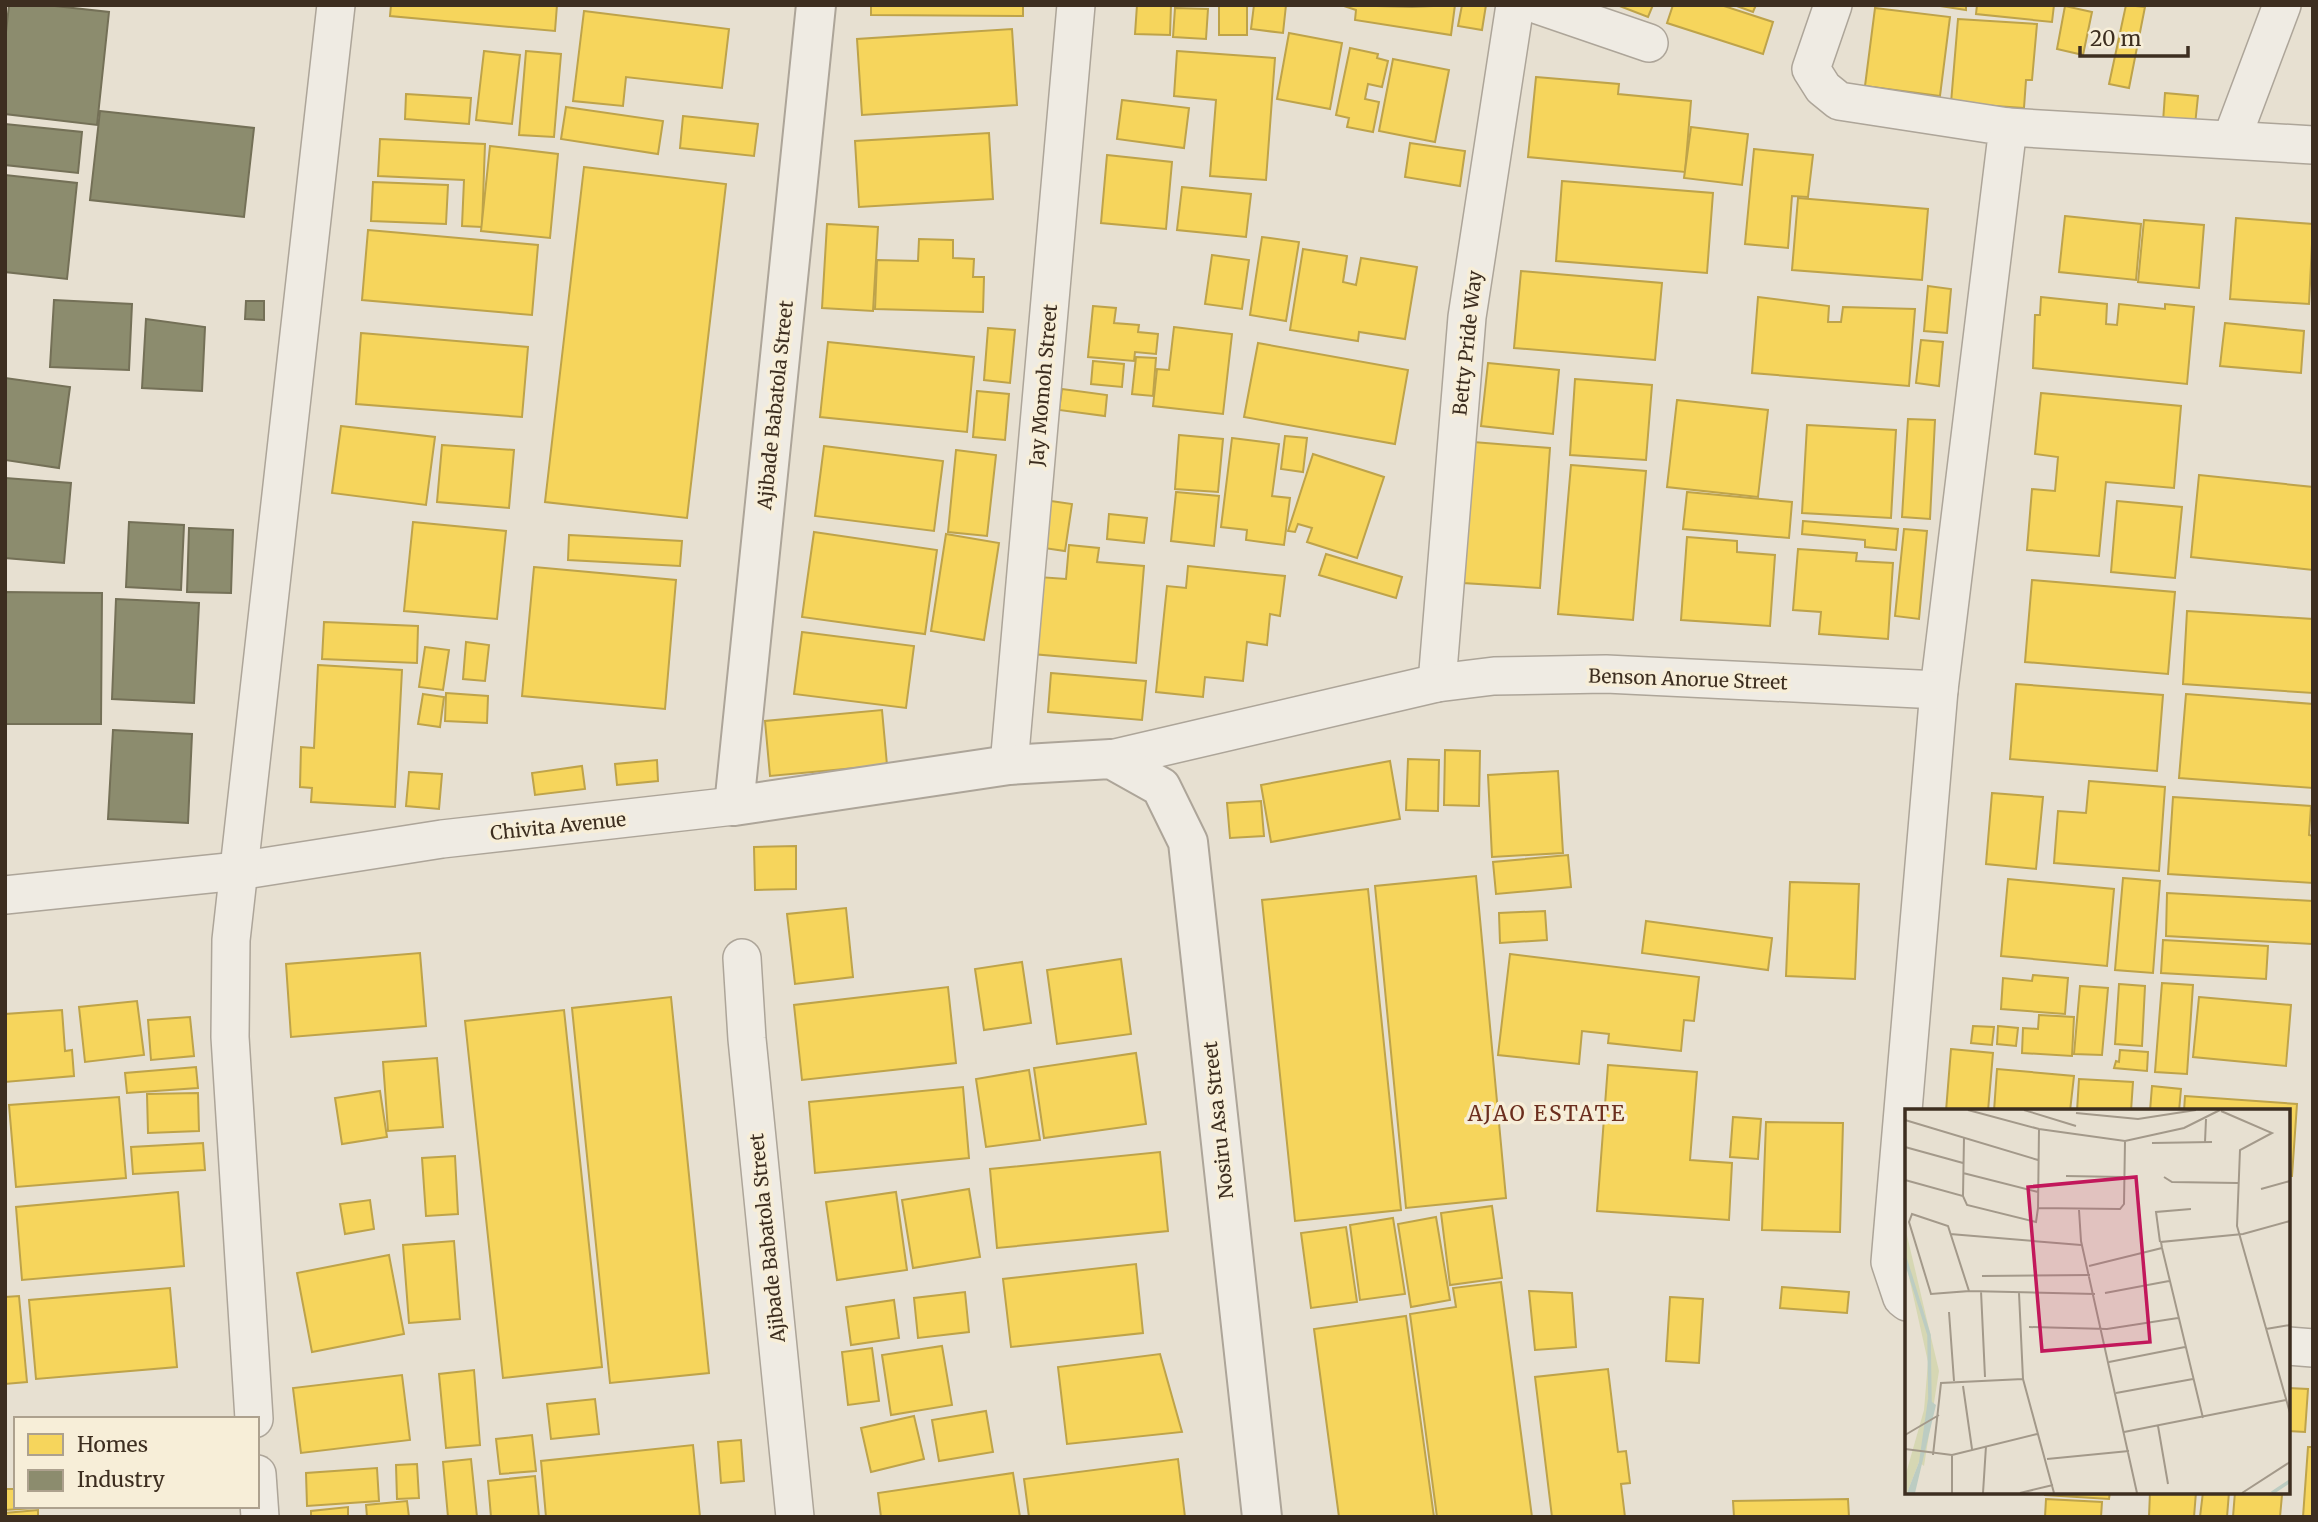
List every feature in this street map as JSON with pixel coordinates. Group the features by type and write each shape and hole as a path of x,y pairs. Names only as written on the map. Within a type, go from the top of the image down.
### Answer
{"street":[{"path":"254,1417 230,1038 231,940 336,5"},
{"name":"Ajibade Babatola Street","path":"734,806 816,5"},
{"name":"Jay Momoh Street","path":"1009,765 1076,5"},
{"name":"Betty Pride Way","path":"1437,683 1467,317 1515,5"},
{"path":"1538,5 1649,43"},
{"path":"1833,5 1811,69 1823,88 1839,101 2008,127 2232,138 2313,145"},
{"path":"2232,138 2281,5"},
{"path":"1905,1300 1890,1262 1939,690 2008,127"},
{"name":"Benson Anorue Street","path":"1111,759 1437,683 1494,676 1606,674 1939,690"},
{"name":"Chivita Avenue","path":"5,895 238,871 442,839 734,806 1009,765 1111,759"},
{"name":"Nosiru Asa Street","path":"1111,759 1161,786 1188,842 1262,1517"},
{"name":"Ajibade Babatola Street","path":"742,958 747,1039 795,1517"},
{"path":"2290,1346 2313,1348"}],"building: Homes":[{"path":"391,5 557,5 555,31 390,16"},
{"path":"871,5 1023,5 1023,16 871,15"},
{"path":"1137,5 1171,5 1170,35 1135,34"},
{"path":"1219,5 1247,5 1247,35 1219,35"},
{"path":"1254,5 1286,5 1283,33 1251,29"},
{"path":"1341,5 1455,5 1451,35 1355,20 1356,10"},
{"path":"1462,5 1486,5 1482,30 1458,26"},
{"path":"1617,5 1653,5 1648,17"},
{"path":"1673,5 1721,5 1773,22 1763,54 1667,23"},
{"path":"1734,5 1756,5 1753,12"},
{"path":"1934,5 1966,5 1966,10"},
{"path":"1977,5 2054,5 2052,22 1976,14"},
{"path":"2126,5 2145,7 2129,88 2109,84"},
{"path":"2065,6 2092,12 2083,55 2057,49"},
{"path":"1175,8 1208,9 1206,39 1173,37"},
{"path":"1875,8 1950,17 1940,96 1865,86"},
{"path":"584,11 729,29 722,88 626,77 623,106 573,101"},
{"path":"1958,19 2037,24 2032,80 2026,80 2024,108 1951,103"},
{"path":"1012,29 1017,105 862,115 857,39"},
{"path":"1289,33 1342,43 1330,109 1277,99"},
{"path":"1350,48 1378,54 1377,58 1388,61 1382,87 1368,84 1365,99 1379,102 1373,132 1347,127 1349,118 1336,115"},
{"path":"484,51 520,55 512,124 476,120"},
{"path":"526,51 561,54 554,137 519,135"},
{"path":"1177,51 1275,58 1266,180 1210,176 1216,100 1174,96"},
{"path":"1393,59 1449,70 1435,142 1379,131"},
{"path":"1536,77 1619,84 1618,94 1691,101 1685,172 1528,157"},
{"path":"2165,93 2198,96 2195,125 2163,122"},
{"path":"406,94 471,98 469,124 405,119"},
{"path":"1122,100 1189,108 1184,148 1117,139"},
{"path":"566,107 663,121 658,154 561,139"},
{"path":"683,116 758,124 754,156 680,148"},
{"path":"1691,127 1748,134 1742,185 1684,178"},
{"path":"989,133 993,199 859,207 855,141"},
{"path":"380,139 485,144 482,227 462,226 464,180 378,176"},
{"path":"1410,143 1465,151 1460,186 1405,177"},
{"path":"490,146 558,154 550,238 481,231"},
{"path":"1754,149 1813,155 1808,197 1792,196 1788,248 1745,244"},
{"path":"1107,155 1172,162 1166,229 1101,223"},
{"path":"584,167 726,184 687,518 545,502"},
{"path":"1562,181 1713,193 1707,273 1556,261"},
{"path":"373,182 448,185 446,224 371,221"},
{"path":"1182,187 1251,194 1246,237 1177,230"},
{"path":"1798,198 1928,209 1922,280 1792,270"},
{"path":"2065,216 2141,224 2136,280 2059,272"},
{"path":"2236,218 2313,224 2309,304 2230,299"},
{"path":"2144,220 2204,225 2199,288 2138,282"},
{"path":"827,224 878,227 873,311 822,308"},
{"path":"368,230 538,245 532,315 362,300"},
{"path":"1262,237 1299,242 1286,321 1250,315"},
{"path":"919,239 953,240 953,258 974,259 973,277 984,277 983,312 875,309 877,260 918,261"},
{"path":"1303,249 1347,256 1343,282 1356,285 1361,258 1417,267 1405,339 1359,332 1358,341 1290,330"},
{"path":"1212,255 1249,260 1242,309 1205,304"},
{"path":"1521,271 1662,283 1655,360 1514,348"},
{"path":"1928,286 1951,289 1947,333 1924,331"},
{"path":"1758,297 1829,306 1828,322 1841,322 1843,307 1915,309 1909,386 1752,373"},
{"path":"2041,297 2107,304 2106,324 2117,325 2119,304 2165,309 2165,304 2194,307 2187,384 2033,368 2035,315 2040,315"},
{"path":"1093,306 1116,308 1114,323 1139,325 1138,332 1158,334 1156,354 1135,352 1134,361 1088,357"},
{"path":"2225,323 2304,331 2301,373 2220,366"},
{"path":"1174,327 1232,334 1223,414 1153,406 1157,369 1169,370"},
{"path":"988,328 1015,330 1010,383 984,380"},
{"path":"361,333 528,347 522,417 356,404"},
{"path":"1921,340 1943,342 1939,386 1916,383"},
{"path":"828,342 974,357 967,432 820,417"},
{"path":"1258,343 1408,370 1395,444 1244,417"},
{"path":"1136,357 1156,358 1153,396 1132,394"},
{"path":"1093,361 1124,364 1122,387 1091,384"},
{"path":"1488,363 1559,370 1553,434 1481,426"},
{"path":"1575,379 1652,385 1646,460 1570,455"},
{"path":"1062,389 1107,395 1105,416 1059,410"},
{"path":"977,391 1009,394 1005,440 973,437"},
{"path":"2041,393 2181,406 2174,488 2106,482 2099,556 2027,550 2032,489 2055,491 2058,457 2035,454"},
{"path":"1677,400 1768,410 1758,497 1667,487"},
{"path":"1908,419 1935,420 1930,519 1902,517"},
{"path":"1807,425 1896,430 1891,518 1802,513"},
{"path":"341,426 435,437 426,505 332,493"},
{"path":"1179,435 1223,439 1218,492 1175,489"},
{"path":"1285,436 1307,438 1303,472 1281,469"},
{"path":"1232,438 1279,444 1272,496 1290,498 1284,545 1246,540 1247,530 1221,527"},
{"path":"1473,442 1550,448 1540,588 1463,583"},
{"path":"442,445 514,450 509,508 437,502"},
{"path":"824,446 943,461 934,531 815,516"},
{"path":"956,450 996,455 987,536 948,532"},
{"path":"1313,454 1384,477 1357,558 1307,542 1312,528 1298,524 1295,532 1288,531"},
{"path":"1571,465 1646,471 1633,620 1558,614"},
{"path":"2199,475 2313,487 2313,570 2191,557"},
{"path":"1176,492 1219,496 1214,546 1171,541"},
{"path":"1687,492 1792,502 1789,538 1683,529"},
{"path":"1051,501 1072,504 1065,551 1044,548"},
{"path":"2117,501 2182,507 2175,578 2111,572"},
{"path":"1109,514 1147,518 1144,543 1107,539"},
{"path":"1803,521 1898,529 1896,550 1865,547 1865,540 1802,534"},
{"path":"413,522 506,531 497,619 404,611"},
{"path":"1904,529 1927,531 1919,619 1895,616"},
{"path":"814,532 937,550 925,634 802,617"},
{"path":"946,534 999,543 984,640 931,631"},
{"path":"569,535 682,541 680,566 568,560"},
{"path":"1687,537 1737,541 1737,552 1775,555 1770,626 1681,620"},
{"path":"1069,545 1099,548 1097,562 1144,566 1136,663 1032,654 1039,577 1066,579"},
{"path":"1798,549 1857,553 1856,561 1893,563 1888,639 1819,634 1821,612 1793,610"},
{"path":"1326,554 1402,577 1396,598 1319,575"},
{"path":"1188,566 1285,576 1280,616 1270,614 1267,645 1247,642 1243,681 1205,677 1203,697 1156,692 1167,586 1186,588"},
{"path":"534,567 676,580 665,709 522,696"},
{"path":"2032,580 2175,592 2168,674 2025,662"},
{"path":"2187,611 2313,619 2313,693 2183,684"},
{"path":"324,622 418,626 417,663 322,659"},
{"path":"802,632 914,646 906,708 794,694"},
{"path":"466,642 489,645 485,681 463,679"},
{"path":"425,647 449,650 443,690 419,687"},
{"path":"318,665 402,670 395,807 311,802 312,788 300,787 301,747 314,748"},
{"path":"1051,673 1146,681 1142,720 1048,712"},
{"path":"2016,684 2163,695 2157,771 2010,759"},
{"path":"446,693 488,696 487,723 445,721"},
{"path":"423,694 444,697 440,727 418,724"},
{"path":"2186,694 2313,704 2313,788 2179,778"},
{"path":"882,710 887,765 770,776 765,721"},
{"path":"1445,750 1480,751 1479,806 1444,805"},
{"path":"1408,759 1439,760 1438,811 1406,810"},
{"path":"657,760 658,781 617,785 615,764"},
{"path":"1390,761 1400,819 1271,842 1261,785"},
{"path":"582,766 585,789 535,795 532,773"},
{"path":"1558,771 1563,853 1492,857 1488,775"},
{"path":"409,772 442,774 439,809 406,806"},
{"path":"2089,781 2165,787 2159,871 2054,863 2058,811 2086,813"},
{"path":"1992,793 2043,797 2036,869 1986,864"},
{"path":"2173,797 2311,806 2309,835 2313,836 2313,883 2168,874"},
{"path":"1261,801 1264,836 1230,838 1227,803"},
{"path":"796,846 796,889 755,890 754,847"},
{"path":"1568,855 1571,887 1496,894 1493,862"},
{"path":"1476,876 1506,1198 1406,1208 1375,886"},
{"path":"2123,878 2160,881 2153,973 2115,970"},
{"path":"2008,879 2114,889 2107,966 2001,956"},
{"path":"1790,882 1859,884 1855,979 1786,976"},
{"path":"1368,889 1401,1210 1295,1221 1262,900"},
{"path":"2167,893 2313,901 2312,944 2166,936"},
{"path":"846,908 853,977 795,984 787,914"},
{"path":"1545,911 1547,940 1500,943 1499,913"},
{"path":"1646,921 1772,938 1768,970 1642,953"},
{"path":"2163,940 2268,946 2266,979 2161,973"},
{"path":"420,953 426,1026 291,1037 286,964"},
{"path":"1510,954 1699,977 1694,1021 1684,1020 1681,1051 1608,1043 1609,1034 1582,1031 1579,1064 1498,1055"},
{"path":"1121,959 1131,1034 1057,1044 1047,970"},
{"path":"1022,962 1031,1023 984,1030 975,969"},
{"path":"2033,975 2068,978 2065,1014 2001,1009 2003,978 2032,981"},
{"path":"2162,983 2193,985 2187,1074 2155,1072"},
{"path":"2119,984 2145,986 2142,1046 2115,1044"},
{"path":"2080,986 2108,988 2102,1055 2074,1054"},
{"path":"948,987 956,1063 802,1080 794,1005"},
{"path":"671,997 709,1373 610,1383 572,1008"},
{"path":"2199,997 2291,1005 2286,1066 2193,1057"},
{"path":"137,1001 144,1055 85,1062 79,1007"},
{"path":"62,1010 65,1051 72,1050 74,1076 5,1082 5,1014"},
{"path":"564,1010 602,1367 503,1378 465,1021"},
{"path":"2039,1015 2074,1017 2072,1056 2022,1053 2023,1028 2038,1029"},
{"path":"190,1017 194,1056 151,1060 148,1020"},
{"path":"1973,1026 1994,1027 1992,1045 1971,1043"},
{"path":"1998,1026 2018,1028 2016,1046 1997,1044"},
{"path":"1951,1049 1993,1053 1988,1109 1946,1109"},
{"path":"2120,1050 2148,1052 2147,1071 2114,1068 2116,1061 2119,1062"},
{"path":"1136,1053 1146,1124 1044,1138 1034,1068"},
{"path":"437,1058 443,1127 388,1131 383,1062"},
{"path":"1608,1065 1697,1072 1690,1160 1732,1163 1729,1220 1597,1211"},
{"path":"196,1067 198,1088 127,1093 125,1073"},
{"path":"1997,1069 2074,1076 2070,1109 1994,1109"},
{"path":"1029,1070 1040,1140 986,1147 976,1079"},
{"path":"2079,1079 2133,1082 2131,1109 2077,1109"},
{"path":"2152,1086 2181,1089 2179,1109 2150,1109"},
{"path":"963,1087 969,1158 815,1173 809,1102"},
{"path":"380,1091 387,1137 342,1144 335,1098"},
{"path":"198,1093 199,1131 148,1133 147,1094"},
{"path":"2185,1096 2297,1104 2292,1176 2290,1109 2184,1109"},
{"path":"119,1097 126,1178 16,1187 9,1105"},
{"path":"1733,1117 1761,1119 1758,1159 1730,1157"},
{"path":"1766,1122 1843,1123 1840,1232 1762,1230"},
{"path":"203,1143 205,1170 133,1174 131,1147"},
{"path":"1160,1152 1168,1231 997,1248 990,1169"},
{"path":"455,1156 458,1214 426,1216 422,1158"},
{"path":"969,1189 980,1257 913,1268 902,1200"},
{"path":"178,1192 184,1266 22,1280 16,1207"},
{"path":"896,1192 907,1270 837,1280 826,1202"},
{"path":"370,1200 374,1229 345,1234 340,1204"},
{"path":"1492,1206 1502,1278 1450,1285 1441,1213"},
{"path":"1436,1217 1450,1300 1411,1307 1398,1224"},
{"path":"1393,1218 1405,1294 1360,1300 1350,1225"},
{"path":"1346,1227 1357,1302 1311,1308 1301,1233"},
{"path":"454,1241 460,1319 409,1323 403,1245"},
{"path":"389,1255 404,1334 312,1352 297,1273"},
{"path":"1136,1264 1143,1333 1011,1347 1003,1279"},
{"path":"1501,1282 1532,1517 1437,1517 1410,1314 1456,1307 1453,1288"},
{"path":"1782,1287 1849,1292 1847,1313 1780,1308"},
{"path":"170,1288 177,1367 36,1379 29,1300"},
{"path":"1529,1291 1572,1293 1576,1347 1535,1350"},
{"path":"965,1292 969,1332 918,1338 914,1298"},
{"path":"19,1296 27,1382 5,1384 5,1297"},
{"path":"1670,1297 1703,1299 1699,1363 1666,1361"},
{"path":"894,1300 899,1338 851,1345 846,1307"},
{"path":"1406,1316 1434,1517 1339,1517 1314,1329"},
{"path":"942,1346 952,1405 891,1415 882,1355"},
{"path":"872,1348 879,1401 848,1405 842,1352"},
{"path":"1160,1354 1182,1432 1067,1444 1058,1367"},
{"path":"1608,1369 1618,1452 1626,1451 1630,1483 1621,1484 1625,1517 1552,1517 1535,1377"},
{"path":"474,1370 480,1445 446,1448 439,1374"},
{"path":"402,1375 410,1440 301,1453 293,1388"},
{"path":"2290,1388 2308,1389 2305,1432 2290,1431"},
{"path":"595,1399 599,1434 551,1439 547,1404"},
{"path":"986,1411 993,1452 939,1461 932,1420"},
{"path":"914,1416 924,1459 871,1472 861,1428"},
{"path":"532,1435 536,1471 500,1474 496,1439"},
{"path":"741,1440 744,1481 721,1483 718,1442"},
{"path":"693,1445 700,1517 546,1517 541,1461"},
{"path":"2308,1447 2313,1447 2313,1517 2303,1517"},
{"path":"471,1459 477,1517 448,1517 443,1462"},
{"path":"1178,1459 1185,1517 1029,1517 1024,1479"},
{"path":"417,1464 419,1498 397,1499 396,1465"},
{"path":"377,1468 379,1501 307,1506 306,1473"},
{"path":"1013,1473 1020,1517 881,1517 878,1493"},
{"path":"535,1476 539,1517 491,1517 488,1481"},
{"path":"5,1489 14,1489 14,1508 36,1508 5,1510"},
{"path":"2045,1494 2110,1494 2109,1499"},
{"path":"2150,1494 2196,1494 2194,1517 2149,1517"},
{"path":"2203,1494 2229,1494 2227,1517 2200,1517"},
{"path":"2235,1494 2282,1495 2280,1517 2233,1517"},
{"path":"1848,1499 1849,1517 1734,1517 1733,1501"},
{"path":"2046,1499 2102,1502 2101,1517 2045,1517"},
{"path":"407,1501 409,1517 367,1517 366,1505"},
{"path":"348,1507 348,1517 311,1517 311,1511"},
{"path":"38,1510 38,1517 5,1517 5,1513"}],"building: Industry":[{"path":"9,5 46,5 109,12 97,125 5,114 5,41"},
{"path":"100,111 254,128 244,217 90,200"},
{"path":"5,124 82,132 78,173 5,165"},
{"path":"5,175 77,183 67,279 5,272"},
{"path":"54,300 132,304 129,370 50,367"},
{"path":"246,301 264,301 264,320 245,319"},
{"path":"146,319 205,327 202,391 142,388"},
{"path":"5,378 70,387 59,468 5,460"},
{"path":"5,478 71,483 64,563 5,558"},
{"path":"129,522 184,525 181,590 126,587"},
{"path":"189,528 233,530 231,593 187,592"},
{"path":"5,592 102,593 101,724 5,724"},
{"path":"116,599 199,603 194,703 112,699"},
{"path":"113,730 192,734 188,823 108,819"}],"district":[{"name":"AJAO ESTATE","path":"1547,1113"}]}
